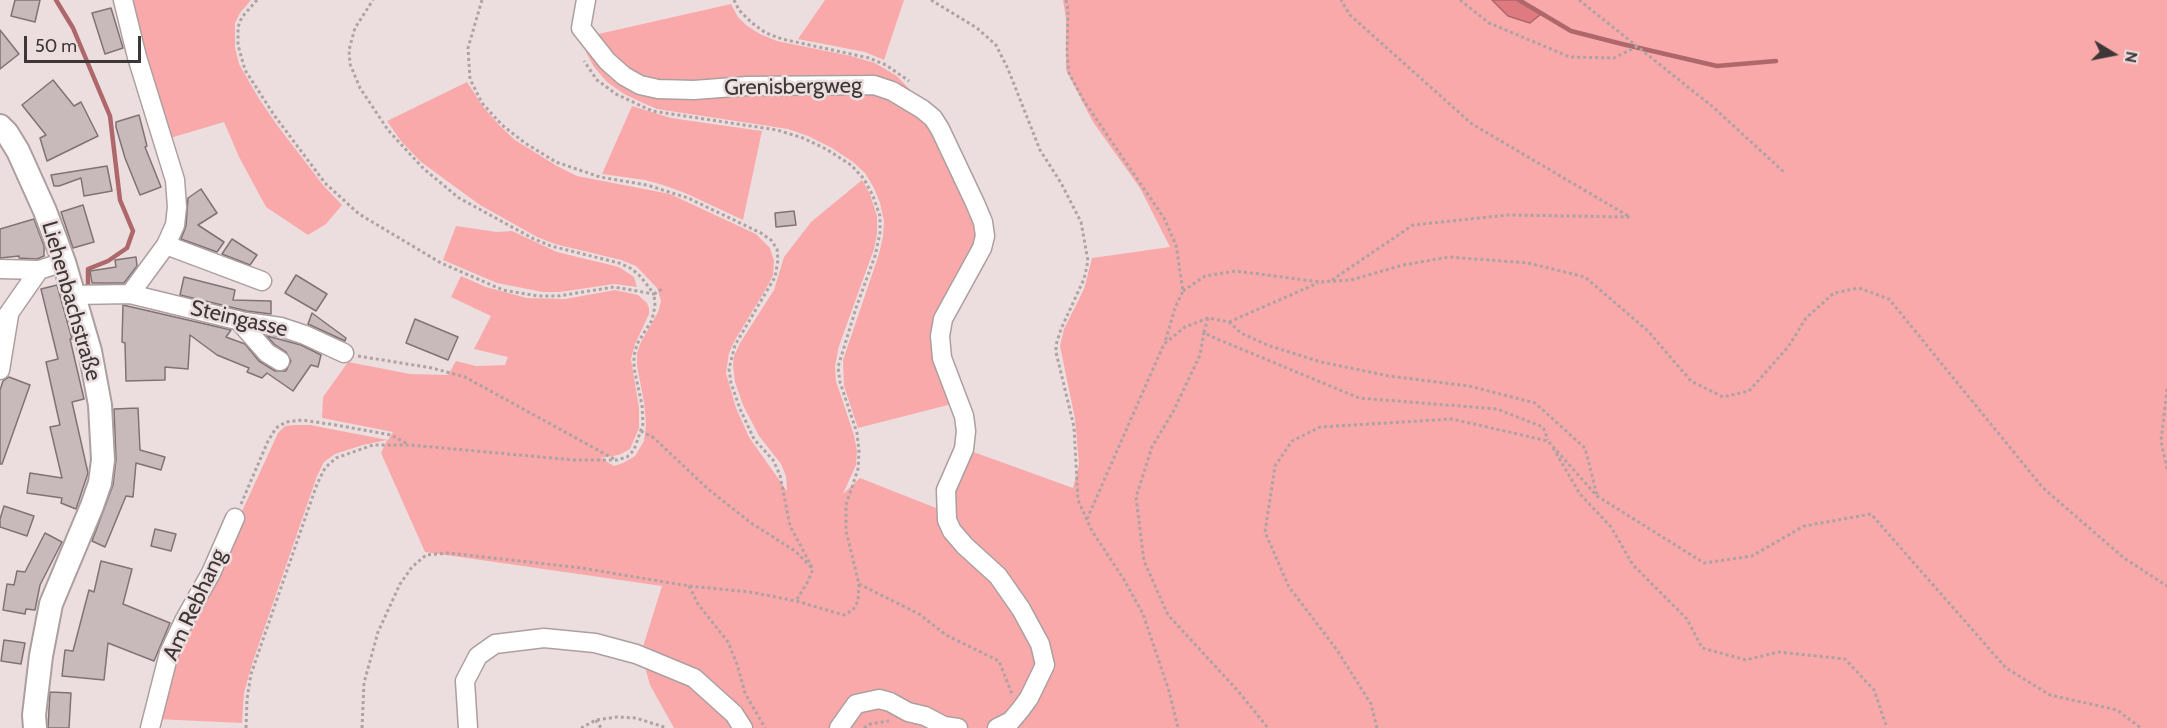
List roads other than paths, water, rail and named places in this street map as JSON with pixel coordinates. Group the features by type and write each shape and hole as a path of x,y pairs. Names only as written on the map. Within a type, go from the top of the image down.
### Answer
{"street":[{"path":"74,295 130,294 166,245 176,225 175,180 137,57 123,0"},
{"name":"Grenisbergweg","path":"586,0 581,28 607,62 639,85 658,89 694,90 747,86 874,85 892,91 922,109 933,118 940,129 983,222 985,236 982,248 943,319 940,336 942,358 964,416 966,431 964,449 946,490 947,520 952,531 965,546 998,576 1021,609 1040,644 1045,665 1021,709 1011,721 997,728"},
{"name":"Liehenbachstraße","path":"0,126 18,151 45,211 64,262 90,351 100,405 103,460 100,483 51,603 33,715 35,728"},
{"path":"166,245 262,281"},
{"path":"0,269 39,270 64,262"},
{"path":"0,370 4,321 39,270"},
{"name":"Steingasse","path":"130,294 289,330 344,353"},
{"path":"238,320 267,353 279,361"},
{"name":"Am Rebhang","path":"150,728 169,653 211,573 235,518"},
{"path":"468,728 465,681 478,656 495,644 544,639 595,643 636,654 694,678 734,714 743,728"},
{"path":"839,728 856,704 879,699 908,712 925,716 944,726 958,728"}],"waterway":[{"path":"56,0 73,28 110,116 120,200 133,231 127,248 108,261 88,269 88,287"},
{"path":"1519,0 1571,31 1622,44 1717,66 1776,61"}]}
